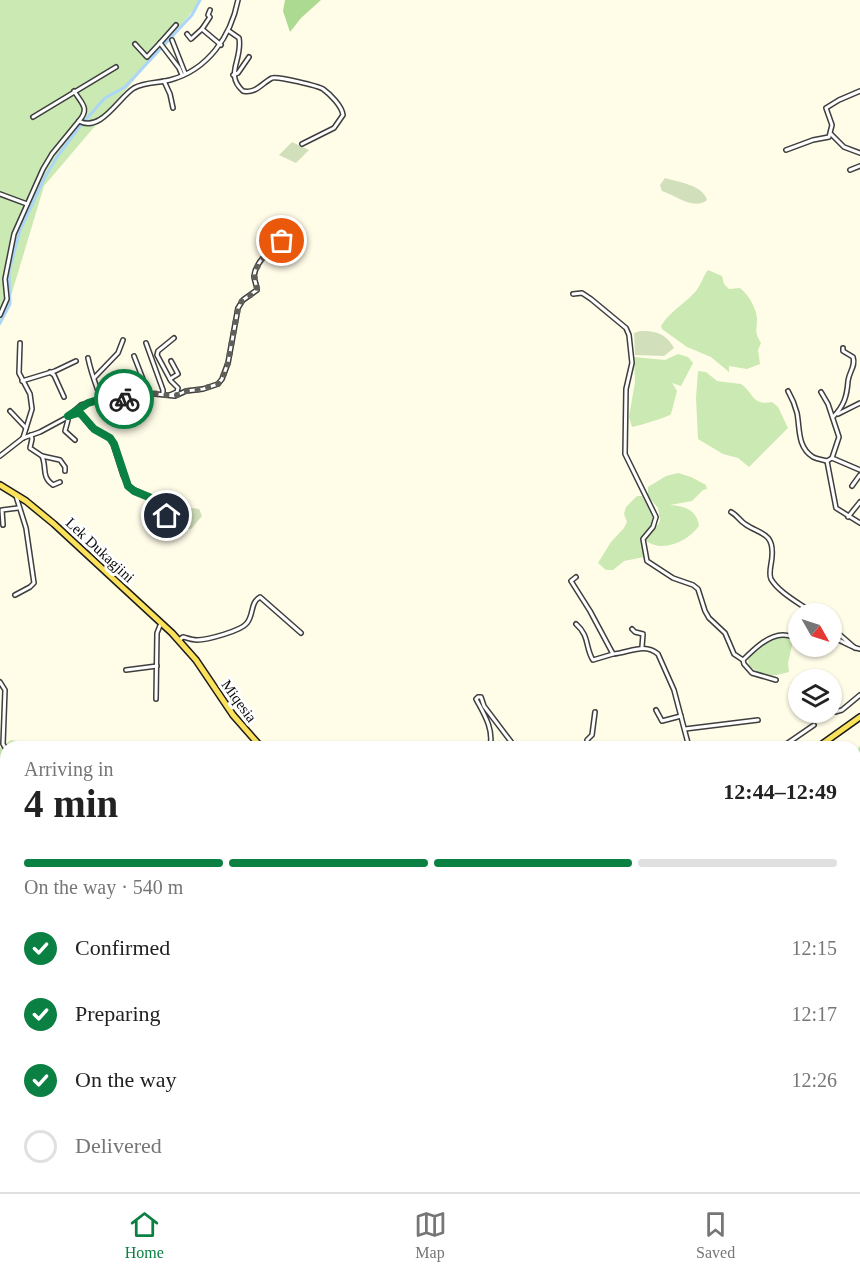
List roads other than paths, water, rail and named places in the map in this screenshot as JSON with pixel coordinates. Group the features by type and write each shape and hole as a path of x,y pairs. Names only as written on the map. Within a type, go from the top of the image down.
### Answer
{"main road":[{"name":"Lek Dukagjini","path":"0,485 16,494 54,524 161,622 201,667"},
{"name":"Miqesia","path":"201,667 233,715 256,741"},
{"path":"827,741 860,717"}],"street":[{"path":"81,122 109,113 135,88 184,74 202,63 221,45 229,31 238,0"},
{"path":"187,34 191,39 202,29 210,17 208,15 210,10"},
{"path":"135,44 147,57 162,45 176,25"},
{"path":"202,29 221,45"},
{"path":"229,31 238,37 240,42 233,75 239,88 249,92 275,78 292,79 324,90 341,108 343,115 334,128 302,144"},
{"path":"172,40 184,74"},
{"path":"162,45 184,74"},
{"path":"233,75 238,73 249,57"},
{"path":"33,117 116,66"},
{"path":"164,81 173,108"},
{"path":"0,315 7,299 5,279 12,241 27,204 52,154 81,122 85,114 85,109 74,91"},
{"path":"786,150 813,140 827,139 831,134 832,125 826,108 860,91"},
{"path":"831,134 844,147 860,153"},
{"path":"850,170 860,166"},
{"path":"0,194 27,204"},
{"path":"67,417 81,405 101,399 113,401 146,393 175,396 186,391 211,387 220,381 228,363 238,308 241,302 257,290 255,274 265,255 290,236"},
{"path":"0,277 5,279"},
{"path":"573,294 582,293 591,299 626,328 629,335 632,363 626,390 625,454 656,517 653,527 643,539 647,561 673,578 693,585 698,590 705,611 725,633 734,654 743,660 752,673 776,680"},
{"path":"169,395 178,390 157,355 158,351 174,338"},
{"path":"94,378 118,353 123,340"},
{"path":"20,343 18,364 21,381 30,394 32,409 23,438"},
{"path":"146,343 163,394"},
{"path":"834,416 846,399 854,363 853,357 843,351 843,348"},
{"path":"134,356 146,387 146,393"},
{"path":"88,358 101,399"},
{"path":"21,381 76,361"},
{"path":"170,379 178,374 171,361"},
{"path":"50,372 54,375 64,397"},
{"path":"788,391 795,403 798,416 797,431 801,441 813,456 827,461"},
{"path":"821,392 834,416 839,439 832,458 827,461"},
{"path":"834,416 860,404"},
{"path":"10,411 26,428"},
{"path":"0,456 23,438 67,417 81,414 94,429 112,440 128,486 134,491 161,502 169,520"},
{"path":"67,417 65,431 75,440"},
{"path":"31,435 30,448 42,456 60,460 66,466 65,471"},
{"path":"42,456 44,474 47,479 53,485 60,482"},
{"path":"832,458 860,473 852,486"},
{"path":"827,461 836,508 860,523"},
{"path":"15,596 34,583 26,528 18,508 16,494"},
{"path":"848,517 860,502"},
{"path":"3,525 2,510 18,508"},
{"path":"731,512 744,524 762,531 773,553 770,574 772,580 799,603"},
{"path":"576,577 570,581 613,654"},
{"path":"179,640 183,637 198,640 217,637 244,626 255,602 260,597 301,633"},
{"path":"156,699 157,633 161,622"},
{"path":"576,624 585,634 593,660 642,647 658,654 674,690 688,741"},
{"path":"632,629 642,634 642,647"},
{"path":"743,660 756,648 774,637 788,636"},
{"path":"842,636 858,648"},
{"path":"842,642 858,648"},
{"path":"126,670 157,666"},
{"path":"0,682 5,690 3,741"},
{"path":"842,710 860,695"},
{"path":"492,741 489,727 476,699 478,697 511,741"},
{"path":"656,710 662,721 681,716"},
{"path":"587,741 592,735 595,712"},
{"path":"685,729 758,720"},
{"path":"791,741 814,725"}],"waterway":[{"path":"0,323 10,304 9,272 20,230 57,157 105,98 125,87 192,15 200,0"}]}
